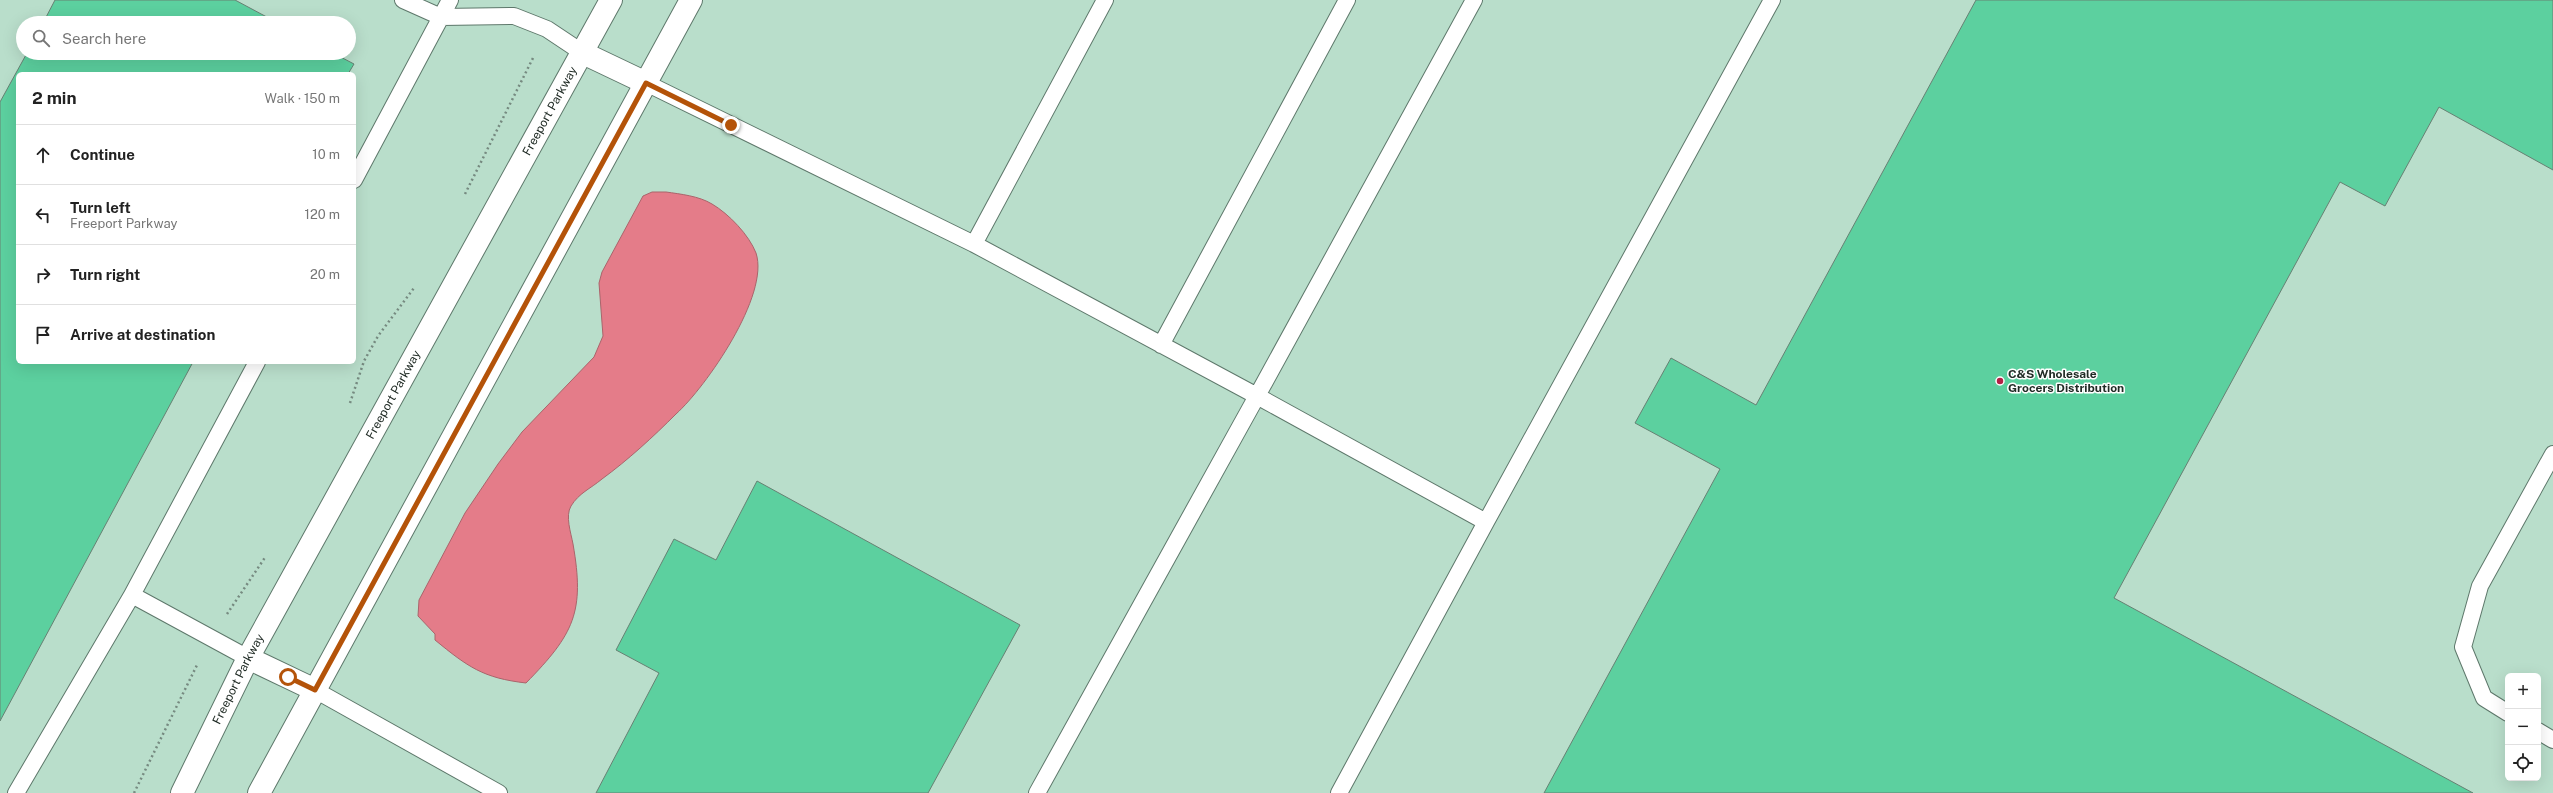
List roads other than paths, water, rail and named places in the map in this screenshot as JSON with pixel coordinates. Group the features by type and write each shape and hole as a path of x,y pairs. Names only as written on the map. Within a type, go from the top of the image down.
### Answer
{"main road":[{"name":"Freeport Parkway","path":"182,793 248,658 611,0"},
{"path":"259,793 691,0"},
{"path":"583,53 646,83"},
{"path":"248,658 315,690"}],"lane":[{"path":"403,0 442,17 514,16 547,29 583,53"},
{"path":"356,176 450,0"},
{"path":"974,244 1104,0"},
{"path":"1162,345 1347,0"},
{"path":"1037,793 1474,0"},
{"path":"1339,793 1772,0"},
{"path":"646,83 974,244 1257,396 1486,522"},
{"path":"16,793 132,595 256,364"},
{"path":"2505,711 2484,698 2463,647 2480,586 2553,454"},
{"path":"132,595 248,658"},
{"path":"315,690 499,793"},
{"path":"2541,733 2553,740"}],"place":[{"name":"C&S Wholesale Grocers Distribution","path":"2000,381"}]}
